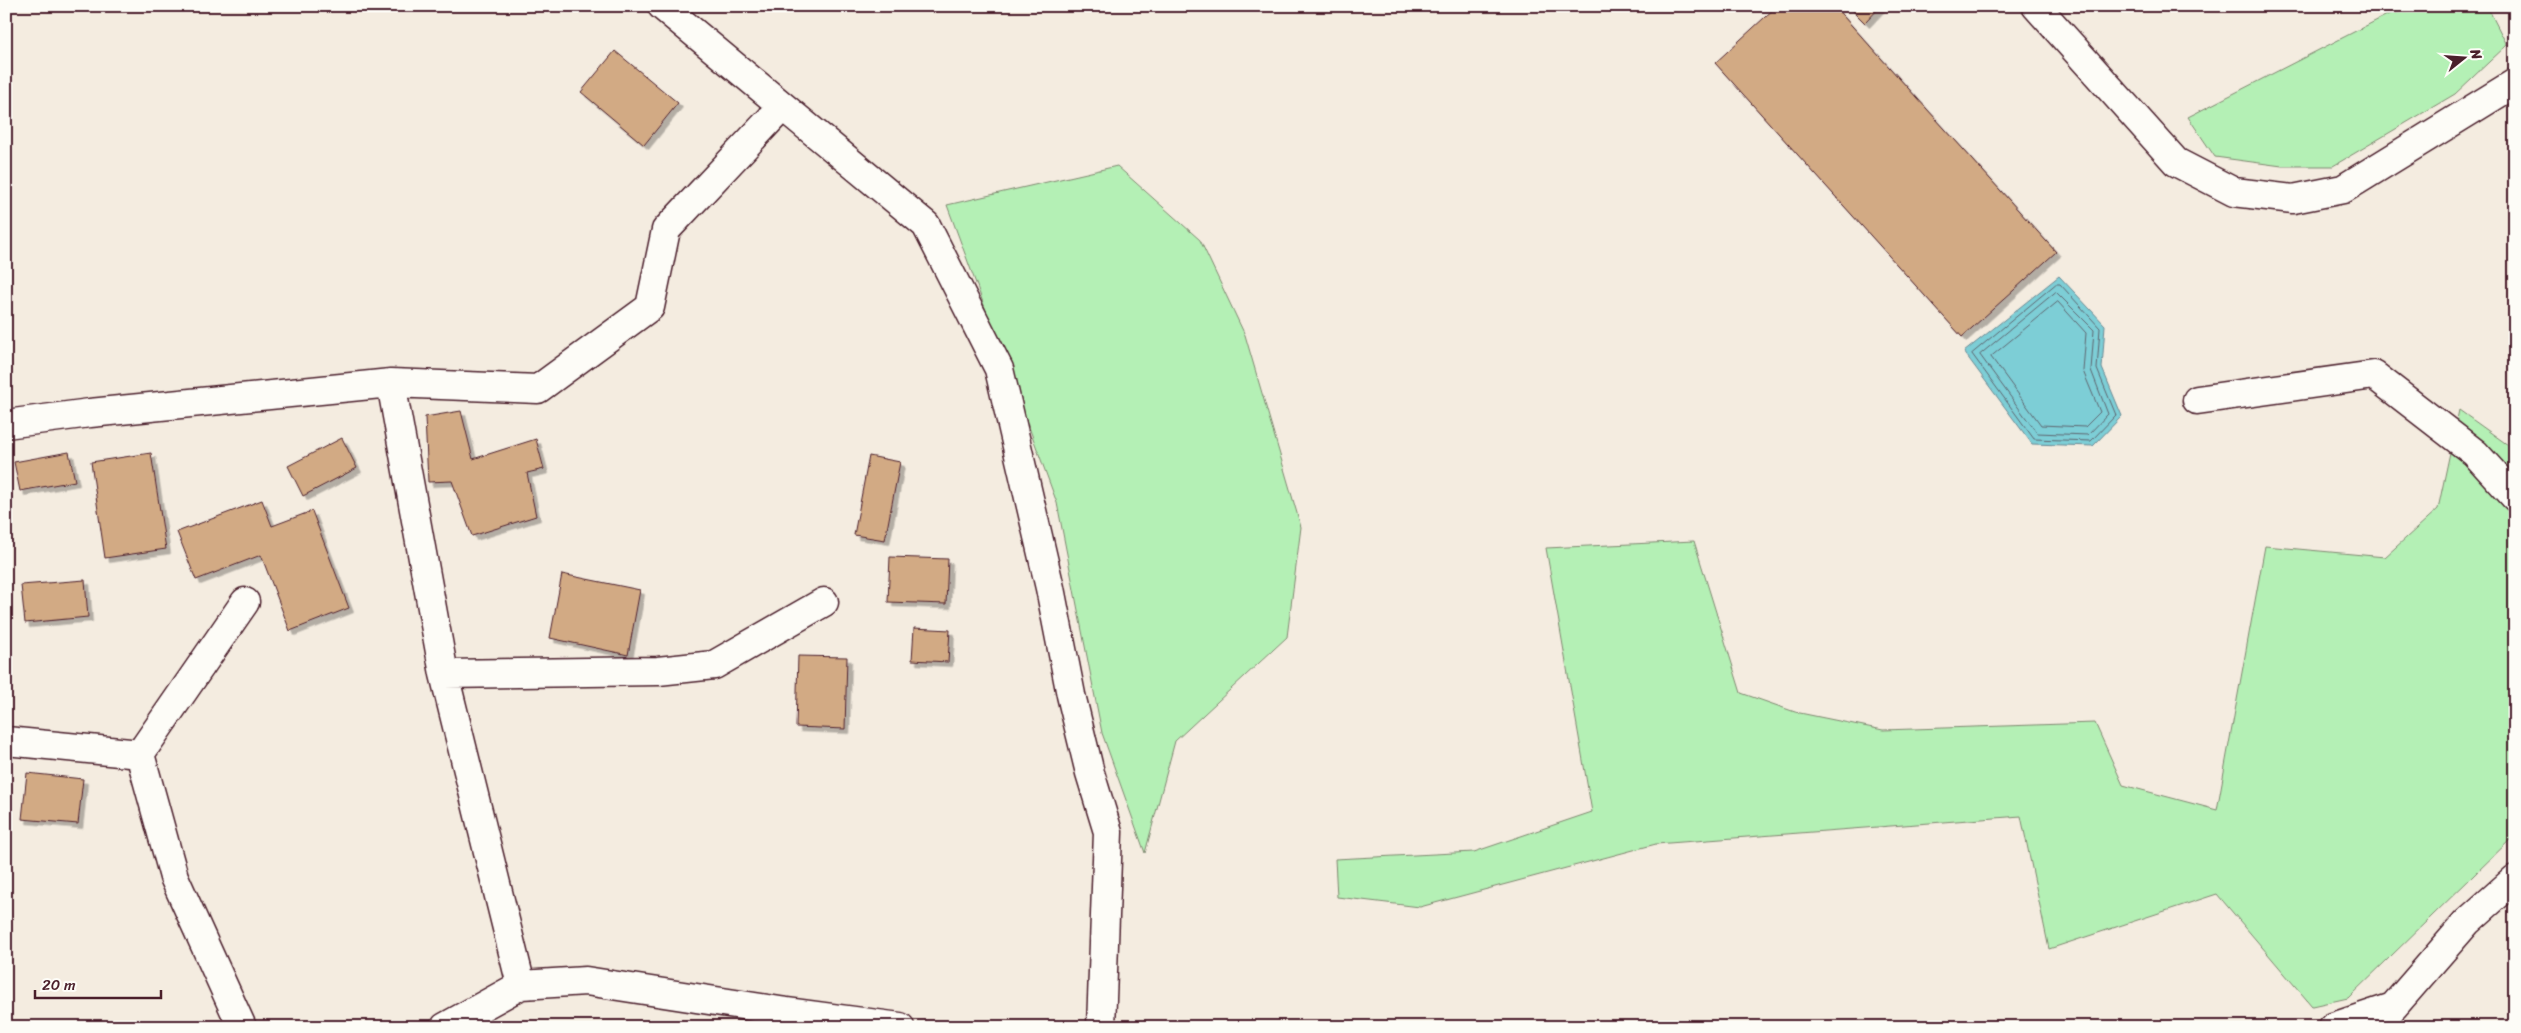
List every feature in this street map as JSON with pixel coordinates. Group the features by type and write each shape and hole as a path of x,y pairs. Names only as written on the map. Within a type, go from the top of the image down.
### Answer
{"street":[{"path":"662,6 926,224 999,369 1050,588 1071,695 1090,773 1108,832 1101,1027"},
{"path":"2036,6 2176,162 2234,192 2293,199 2342,190 2515,83"},
{"path":"6,424 90,413 391,383 538,389 650,307 666,230 782,107"},
{"path":"2197,400 2374,375 2475,453 2515,497"},
{"path":"391,383 444,674 521,985"},
{"path":"140,754 245,602"},
{"path":"444,674 658,670 714,665 824,602"},
{"path":"6,741 140,754"},
{"path":"140,754 174,877 242,1027"},
{"path":"2373,1027 2394,1006 2467,922 2515,879"},
{"path":"445,1027 521,985 586,981 780,1011 900,1027"},
{"path":"2333,1027 2394,1006"}],"green space":[{"path":"2435,6 2487,6 2507,45 2455,94 2333,166 2282,166 2215,157 2188,117 2389,14"},
{"path":"1117,166 1200,240 1245,335 1301,527 1287,637 1175,741 1145,853 1102,733 1057,503 947,205"},
{"path":"2459,410 2515,450 2515,835 2348,998 2312,1006 2217,894 2049,949 2021,816 1656,844 1420,907 1337,897 1335,859 1474,852 1592,812 1546,548 1694,541 1741,693 1795,712 1883,730 2095,723 2123,785 2217,810 2265,546 2385,557 2438,509"}],"water":[{"path":"2059,276 2105,325 2102,368 2122,416 2093,446 2032,444 1964,352"}],"building":[{"path":"1777,6 1834,6 2056,252 1962,337 1715,63"},
{"path":"1848,6 1881,6 1865,23"},
{"path":"615,51 678,103 644,145 581,92"},
{"path":"461,411 473,459 536,439 544,469 527,473 536,516 472,536 452,481 428,482 425,417"},
{"path":"342,438 357,468 303,496 288,466"},
{"path":"69,452 75,481 20,491 14,462"},
{"path":"151,453 166,549 105,558 91,462"},
{"path":"869,456 900,462 885,540 854,535"},
{"path":"262,500 272,526 312,511 349,608 290,631 261,555 196,580 177,532"},
{"path":"890,557 948,559 946,604 888,602"},
{"path":"562,574 640,590 628,655 550,638"},
{"path":"85,580 88,617 25,623 21,585"},
{"path":"914,628 950,630 948,662 912,660"},
{"path":"798,656 847,657 845,729 796,727"},
{"path":"27,773 83,779 78,824 22,819"}]}
